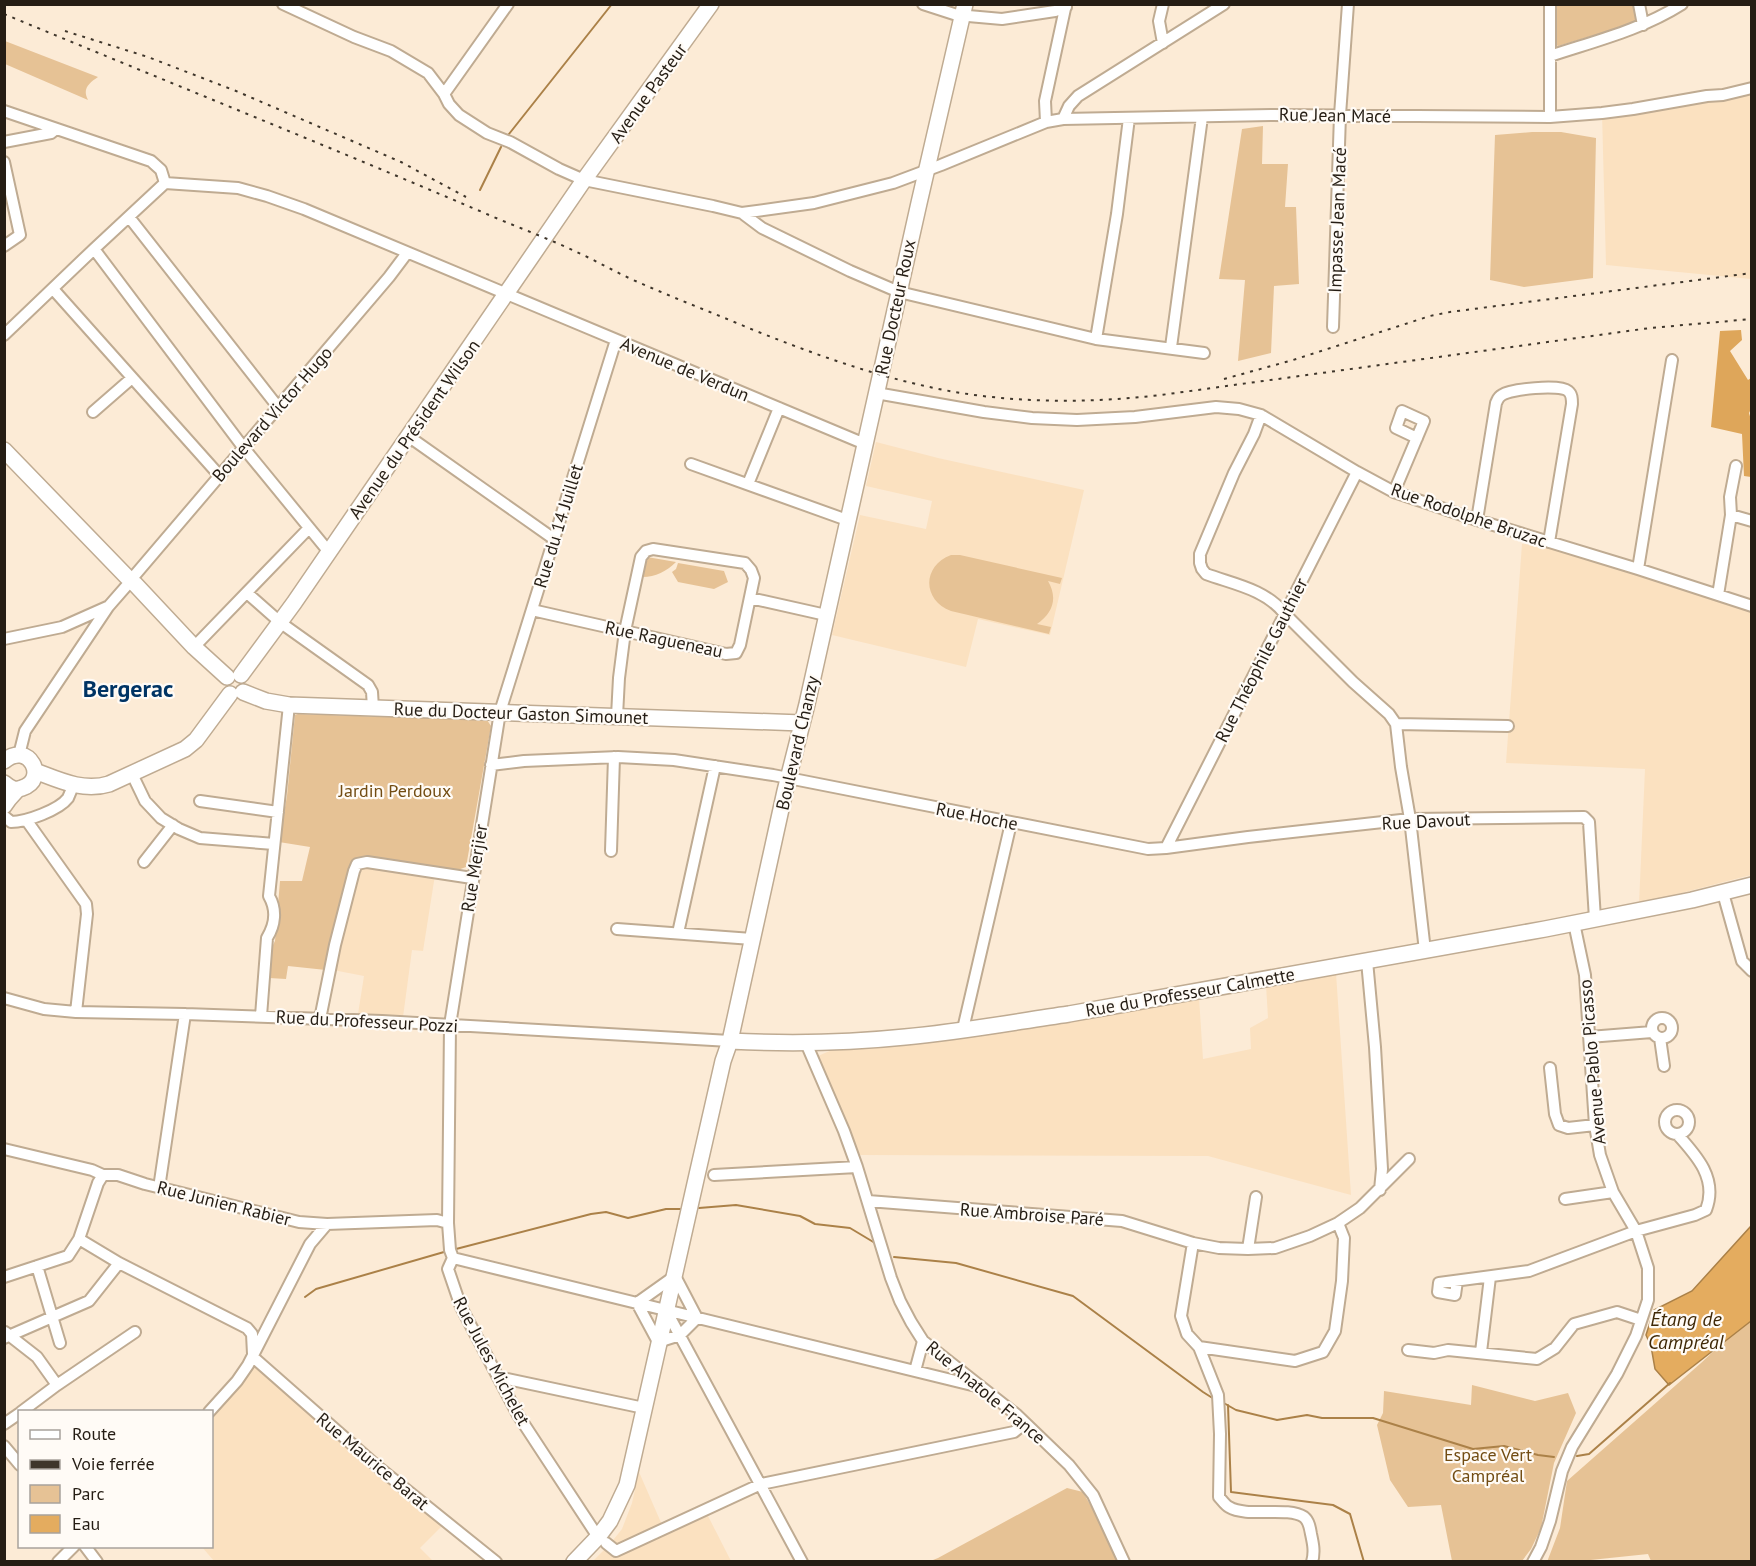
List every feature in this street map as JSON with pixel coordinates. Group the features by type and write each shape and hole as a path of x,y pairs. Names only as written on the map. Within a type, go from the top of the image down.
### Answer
{"main road":[{"name":"Avenue Pasteur","path":"584,180 711,4"},
{"name":"Rue Docteur Roux","path":"865,444 964,10"},
{"name":"Avenue du Président Wilson","path":"234,676 280,623 584,180"},
{"name":"Boulevard Chanzy","path":"606,1543 619,1519 627,1497 627,1485 658,1342 730,1041 865,444"},
{"path":"7,457 131,580 194,647 246,683 196,740 184,749 132,774 98,787 57,780 17,785"},
{"name":"Rue du Docteur Gaston Simounet","path":"237,693 289,705 802,723"},
{"path":"4,761 19,754 32,762 4,807"},
{"name":"Rue du Professeur Calmette","path":"730,1041 806,1043 904,1037 1069,1014 1574,923 1752,885"},
{"path":"574,1562 606,1543"},
{"path":"585,1562 606,1543"}],"street":[{"path":"444,94 508,4"},
{"path":"923,4 949,13 964,10 1002,19 1055,11 1066,6"},
{"path":"1163,4 1159,21 1163,43"},
{"path":"1063,119 1069,106 1078,96 1224,4"},
{"name":"Impasse Jean Macé","path":"1334,327 1340,115 1348,4"},
{"path":"1550,4 1550,117"},
{"path":"1639,4 1643,25"},
{"path":"1550,56 1643,25 1682,4"},
{"path":"284,5 391,51 428,73 459,115 487,133 510,142 584,180 742,213 762,228 899,292 1096,339 1204,353"},
{"path":"1046,122 1045,101 1066,6"},
{"name":"Rue Jean Macé","path":"742,213 770,211 814,203 893,183 1046,122 1063,119 1271,115 1550,117 1633,109 1723,95 1752,88"},
{"path":"4,111 151,161 161,170 165,183 53,289 7,329"},
{"path":"1171,348 1202,117"},
{"path":"1096,339 1117,214 1129,118"},
{"path":"4,142 56,129"},
{"path":"4,162 20,235 4,246"},
{"name":"Avenue de Verdun","path":"165,183 238,188 267,195 865,444"},
{"path":"129,217 278,407"},
{"path":"94,249 243,447 328,552"},
{"name":"Boulevard Victor Hugo","path":"19,754 25,731 108,607 407,253"},
{"path":"53,289 219,475"},
{"name":"Rue du 14 Juillet","path":"500,712 616,340"},
{"path":"1638,569 1672,360"},
{"path":"93,412 132,378"},
{"path":"1477,520 1496,403 1499,397 1503,393 1561,387 1568,391 1572,404 1549,542"},
{"name":"Rue Rodolphe Bruzac","path":"876,393 984,412 1032,418 1077,420 1120,418 1216,407 1239,409 1261,415 1394,492 1752,606"},
{"path":"748,484 779,408"},
{"path":"1261,415 1211,527 1200,554 1200,563 1206,574 1267,596 1353,682 1389,714 1396,724 1410,819 1425,951"},
{"path":"408,436 554,539"},
{"path":"1394,492 1417,438"},
{"path":"692,464 847,520"},
{"path":"1718,595 1731,515 1730,497 1736,466"},
{"name":"Rue Théophile Gauthier","path":"1166,848 1356,472"},
{"path":"1731,515 1752,521"},
{"path":"194,647 309,528"},
{"path":"616,716 625,631 641,557 646,551 654,549 745,563 754,578 750,598 826,615"},
{"path":"247,593 280,623 368,685 372,692 373,708"},
{"name":"Rue Ragueneau","path":"532,610 726,654 736,653 740,645 750,598"},
{"path":"4,639 62,627 108,607"},
{"path":"261,1016 267,938 273,927 274,905 269,896 289,705"},
{"name":"Rue Merjier","path":"450,1025 500,712"},
{"path":"1396,724 1508,726"},
{"path":"611,851 614,757"},
{"name":"Rue Hoche","path":"491,765 524,761 614,757 674,760 773,775 1148,849 1166,848"},
{"path":"678,933 715,766"},
{"path":"132,774 145,801 161,818 173,825 200,838 274,844"},
{"path":"4,816 11,822 27,821 58,806 68,798 73,784"},
{"path":"200,801 278,812"},
{"name":"Rue Davout","path":"1166,848 1410,819 1584,817 1589,822 1595,919"},
{"path":"27,821 86,904 87,914 76,1012"},
{"path":"963,1029 1011,823"},
{"path":"144,862 173,825"},
{"path":"320,1019 333,954 355,867 360,862 472,878"},
{"path":"1723,893 1742,961 1752,971"},
{"name":"Avenue Pablo Picasso","path":"1533,1562 1550,1521 1562,1471 1572,1447 1617,1374 1636,1336 1648,1300 1648,1268 1636,1231 1613,1192 1600,1155 1595,1125 1585,975 1574,923"},
{"path":"617,929 752,939"},
{"path":"1367,961 1375,1047 1381,1158 1380,1190"},
{"name":"Rue du Professeur Pozzi","path":"4,998 44,1009 76,1012 261,1016 730,1041"},
{"path":"159,1188 185,1014"},
{"name":"Rue Jules Michelet","path":"450,1025 448,1223 450,1250 453,1258 448,1269 458,1299 518,1415 606,1543"},
{"path":"1589,1037 1656,1035 1664,1066"},
{"name":"Rue Anatole France","path":"806,1043 844,1131 900,1301 923,1341 1025,1423 1070,1465 1092,1495 1124,1562"},
{"path":"1550,1068 1555,1114 1559,1125 1568,1128 1595,1125"},
{"path":"1457,1281 1529,1271 1636,1231 1706,1210 1710,1198 1704,1169 1677,1134"},
{"name":"Rue Junien Rabier","path":"4,1149 92,1170 103,1175 118,1175 159,1188 299,1222 327,1224 437,1220 448,1223"},
{"name":"Rue Ambroise Paré","path":"868,1201 1122,1221 1219,1248 1275,1248 1338,1223 1380,1190 1409,1159"},
{"path":"714,1175 857,1167"},
{"path":"4,1277 68,1256 79,1239 98,1183 103,1175"},
{"path":"1565,1199 1613,1192"},
{"path":"1248,1249 1256,1197"},
{"path":"299,1222 307,1233 310,1244"},
{"path":"1199,1347 1295,1361 1323,1352 1335,1331 1342,1281 1344,1238 1338,1223"},
{"path":"211,1410 237,1381 253,1357 310,1244 327,1224"},
{"path":"79,1239 119,1263 247,1328 252,1334 253,1357"},
{"path":"1193,1242 1181,1316 1187,1334 1199,1347 1218,1401 1219,1497 1228,1507 1240,1510 1304,1517 1310,1525 1314,1555 1312,1562"},
{"path":"453,1258 979,1386"},
{"path":"6,1336 89,1301 119,1263"},
{"path":"37,1266 60,1342"},
{"path":"637,1303 675,1276 697,1318"},
{"path":"1481,1352 1490,1277"},
{"path":"637,1303 658,1342 680,1335 697,1318"},
{"path":"666,1310 802,1562"},
{"path":"1408,1350 1434,1353 1448,1350 1481,1352 1537,1359 1555,1347 1574,1324 1617,1312 1641,1320"},
{"path":"247,1328 270,1323"},
{"path":"23,1410 135,1332"},
{"path":"6,1336 37,1357 57,1385"},
{"path":"915,1371 923,1341"},
{"name":"Rue Maurice Barat","path":"253,1357 378,1467 496,1562"},
{"path":"498,1377 644,1408"},
{"path":"4,1424 18,1414"},
{"path":"606,1543 761,1484 1014,1432 1025,1423"},
{"path":"4,1446 18,1463"},
{"path":"58,1562 72,1548"},
{"path":"86,1548 97,1562"}],"shaded area":[{"path":"1751,86 1751,279 1606,265 1602,113"},
{"path":"1741,330 1742,340 1730,351 1748,380 1751,378 1749,413 1752,423 1751,477 1744,476 1742,434 1711,427 1720,331"},
{"path":"876,442 1084,490 1050,635 978,619 966,667 832,635 860,515 926,529 932,501 866,486"},
{"path":"1522,544 1541,545 1751,611 1751,875 1639,904 1645,769 1506,763"},
{"path":"362,865 435,875 423,951 412,950 403,1017 358,1014 364,976 333,970 356,870"},
{"path":"1336,973 1351,1195 1208,1156 860,1155 818,1056 834,1049 1199,997 1203,1059 1251,1049 1250,1028 1268,1018 1266,985"},
{"path":"255,1364 375,1472 443,1525 420,1548 433,1561 214,1561 203,1548 213,1548 213,1415 236,1390"},
{"path":"639,1472 666,1534 708,1516 731,1561 592,1562 622,1529 632,1503"}],"green space":[{"path":"1554,5 1635,5 1637,19 1632,24 1558,46 1555,44"},
{"path":"5,41 98,77 87,87 88,100 5,64"},
{"path":"1263,126 1262,164 1288,164 1285,207 1296,207 1299,284 1274,286 1271,353 1238,361 1245,280 1219,279 1242,129"},
{"path":"1561,132 1596,138 1593,278 1524,287 1490,280 1495,135"},
{"path":"951,555 960,555 1062,578 1060,584 1048,581 1053,593 1052,605 1047,615 1037,624 1051,627 1049,634 951,611 941,606 935,599 929,583 935,567 941,560"},
{"path":"647,557 676,562 661,573 643,577"},
{"path":"678,563 724,571 728,582 714,589 678,582 672,572"},
{"name":"Jardin Perdoux","path":"295,715 487,720 491,726 466,867 455,871 360,858 353,861 326,970 288,966 286,979 269,978 270,951 275,941 280,881 302,881 310,847 279,842 287,796"},
{"path":"1751,1316 1751,1561 1651,1561 1648,1554 1547,1562 1560,1528 1567,1481"},
{"name":"Espace Vert Campréal","path":"1472,1385 1535,1401 1568,1393 1576,1413 1554,1463 1541,1528 1531,1549 1522,1561 1452,1561 1441,1505 1408,1507 1390,1480 1377,1425 1383,1413 1384,1391 1471,1405"},
{"path":"1067,1488 1083,1492 1118,1561 928,1562 938,1558"}],"water":[{"name":"Étang de Campréal","path":"1751,1226 1751,1321 1669,1385 1655,1369 1651,1346 1646,1335 1654,1310 1692,1291"}],"waterway":[{"path":"509,134 612,4"},
{"path":"480,190 501,147"},
{"path":"699,1208 736,1205 800,1216 815,1224 850,1228 875,1243"},
{"path":"456,1249 591,1214 606,1212 628,1218 666,1209 680,1209"},
{"path":"305,1297 316,1289 444,1252"},
{"path":"894,1257 956,1263 1073,1296 1214,1399"},
{"path":"1577,1456 1589,1454 1670,1383"},
{"path":"1222,1402 1236,1410 1277,1420 1307,1415 1322,1418 1373,1418 1473,1449 1504,1446 1554,1457"},
{"path":"1228,1405 1231,1492 1333,1505 1350,1514 1364,1562"}],"railway":[{"path":"4,14 550,240 631,279 751,329 807,351 923,386 982,396 1050,401 1138,397 1650,328 1752,319"},
{"path":"65,31 148,57 236,91 401,162 466,197"},
{"path":"1224,379 1293,360 1430,316 1752,273"}],"district":[{"name":"Bergerac","path":"128,688"}]}
